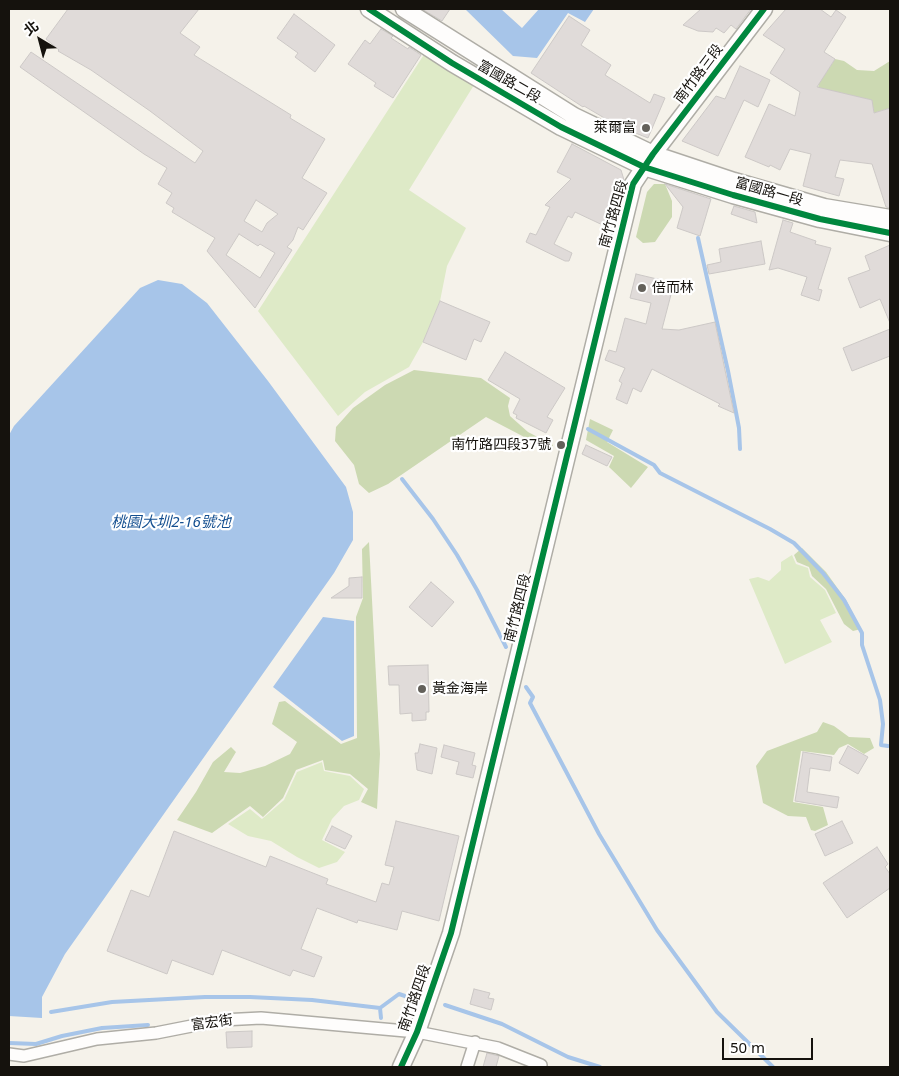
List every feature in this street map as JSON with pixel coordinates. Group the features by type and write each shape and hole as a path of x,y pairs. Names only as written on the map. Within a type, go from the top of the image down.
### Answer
{"street":[{"name":"富國路二段","path":"369,9 452,63 561,127 648,160"},
{"name":"富國路二段","path":"404,9 574,116 648,160"},
{"name":"南竹路三段","path":"648,160 764,9"},
{"name":"富國路一段","path":"648,160 734,181 824,207 890,218"},
{"name":"富國路一段","path":"648,160 733,195 820,219 890,233"},
{"name":"南竹路四段","path":"401,1067 417,1032 451,933 633,184 648,160"},
{"name":"富宏街","path":"9,1054 24,1056 97,1039 156,1032 222,1020 261,1018 417,1032 498,1048 541,1065"},
{"path":"467,1067 475,1042"}],"green space":[{"path":"425,53 474,85 409,190 466,228 447,266 440,301 423,342 409,367 365,392 338,416 258,311"},
{"path":"835,59 844,61 857,70 874,71 890,61 890,108 874,113 871,100 818,88 819,83"},
{"path":"654,184 665,184 672,201 672,217 655,242 643,243 636,237 647,192"},
{"path":"414,370 481,378 510,398 508,406 510,416 528,432 553,445 551,451 486,417 388,484 369,493 359,484 354,465 335,441 336,427 353,408 385,385"},
{"path":"590,419 613,430 607,442 648,467 631,488 609,467 614,456 586,440"},
{"path":"369,542 380,754 377,809 361,802 368,789 350,774 325,770 323,760 296,770 283,798 263,817 250,806 212,833 177,820 213,762 231,747 236,752 224,772 240,773 265,766 290,754 297,742 272,724 279,702 285,701 341,744 357,738 356,617 363,598 362,549"},
{"path":"802,548 826,572 846,600 861,629 853,631 844,624 826,589 812,576 809,567 797,562 794,555"},
{"path":"792,555 796,564 808,568 810,577 825,590 836,613 820,620 832,642 785,664 749,579 758,577 769,581 781,570 781,562"},
{"path":"823,722 834,726 849,737 870,738 874,748 864,754 848,744 839,748 834,755 801,751 793,802 823,807 828,825 815,831 811,830 806,817 788,816 763,803 756,766 767,751 817,732"},
{"path":"322,762 324,771 350,776 364,789 359,800 344,806 332,819 322,840 345,852 337,862 319,868 271,841 248,836 228,824 250,809 262,819 284,800 297,772"}],"water":[{"path":"465,9 501,9 522,28 539,9 594,9 585,22 568,13 537,58 513,56"},
{"name":"桃園大圳2-16號池","path":"158,280 182,284 207,303 268,381 346,487 353,512 353,540 334,573 65,954 42,997 42,1018 9,1016 9,435 14,426 140,288"},
{"path":"323,617 354,621 354,736 342,741 273,687"}],"building":[{"path":"68,9 199,9 180,33 200,47 194,55 291,115 290,118 325,139 302,178 327,193 303,230 298,227 293,240 287,247 292,250 255,308 207,251 215,238 172,212 174,208 166,203 172,193 158,184 167,168 20,67 31,52 195,163 203,151 91,70 58,51 46,39","holes":["256,200 278,214 267,223 262,232 244,221","239,234 258,246 260,244 275,253 260,278 226,255"]},
{"path":"422,9 450,9 442,21"},
{"path":"701,9 751,9 736,29 731,25 724,33 716,28 713,32 698,31 683,25"},
{"path":"786,9 820,9 831,17 836,10 846,17 824,52 835,59 817,87 872,100 874,113 890,108 890,208 886,207 872,164 840,160 835,177 844,179 839,196 803,186 811,154 790,149 780,170 745,157 769,104 795,116 800,92 770,73 785,49 763,35"},
{"path":"294,14 335,45 315,72 295,57 298,53 277,38"},
{"path":"569,16 590,30 581,45 611,65 605,75 650,103 654,94 665,98 648,138 618,126 583,107 531,73"},
{"path":"381,29 393,36 391,38 421,55 393,98 374,86 376,83 348,64 365,40 370,44"},
{"path":"740,66 770,80 758,107 744,100 718,156 682,141 716,96 725,99"},
{"path":"572,144 621,170 624,180 609,228 575,212 572,218 568,216 554,244 572,253 569,261 565,261 526,242 530,233 536,235 550,207 545,205 571,179 557,172"},
{"path":"665,184 711,199 700,236 677,228 683,207"},
{"path":"734,206 755,212 757,223 731,214"},
{"path":"783,220 793,223 790,232 816,241 815,244 831,248 818,289 822,290 819,301 801,295 807,277 778,268 769,270"},
{"path":"761,241 765,264 709,274 707,265 721,262 719,249"},
{"path":"890,245 890,323 880,299 860,308 848,278 870,270 865,256"},
{"path":"636,274 674,283 662,329 679,330 715,322 734,413 652,369 641,392 633,388 627,404 616,399 622,383 619,381 625,368 605,360 609,350 616,352 625,318 646,324 651,303 630,298"},
{"path":"440,301 490,322 481,342 474,339 466,360 423,342"},
{"path":"890,329 890,356 852,371 843,348"},
{"path":"505,352 565,388 547,417 553,420 546,433 516,418 517,415 513,413 520,399 488,380"},
{"path":"586,445 612,457 607,466 582,454"},
{"path":"362,577 362,598 331,598 349,586 349,578"},
{"path":"431,582 454,602 432,627 409,607"},
{"path":"428,665 429,712 426,712 426,720 412,721 412,713 400,714 399,685 389,685 388,666"},
{"path":"420,744 437,748 432,774 417,770 415,753 418,753"},
{"path":"444,745 475,753 472,765 476,766 473,778 456,774 459,762 441,757"},
{"path":"848,746 868,757 858,774 839,763"},
{"path":"803,752 832,757 830,771 810,768 807,792 839,797 837,808 795,801"},
{"path":"396,821 459,836 439,921 402,911 397,930 358,920 357,923 317,908 301,949 322,957 314,977 293,970 290,976 222,950 213,975 172,960 167,974 107,951 131,890 149,897 174,831 266,867 270,856 328,879 326,884 376,902 382,883 389,885 394,867 385,865"},
{"path":"842,821 853,843 825,856 815,834"},
{"path":"332,826 352,836 345,849 325,840"},
{"path":"877,847 888,864 885,867 890,874 890,888 847,918 823,883"},
{"path":"474,989 490,993 488,998 494,999 491,1010 470,1004"},
{"path":"252,1031 252,1047 227,1048 226,1032"},
{"path":"487,1053 499,1056 496,1067 483,1067"}],"waterway":[{"path":"698,238 728,371 739,428 740,449"},
{"path":"588,429 654,465 660,473 794,543 823,573 844,600 862,633 862,645 880,700 883,724 881,745 888,746"},
{"path":"402,479 433,519 457,555 506,647"},
{"path":"526,687 533,697 530,703 599,834 657,930 717,1012 773,1067"},
{"path":"51,1012 112,1002 205,997 312,1000 380,1008 399,994 408,997"},
{"path":"445,1005 502,1024 568,1057 600,1067"},
{"path":"380,1008 381,1018"},
{"path":"9,1043 36,1044 62,1036 102,1028 148,1025"}],"cycle path":[{"path":"369,9 452,63 561,127 644,167 733,195 820,219 890,233"},
{"path":"401,1067 417,1032 451,933 633,184 653,154 764,9"}],"place":[{"name":"萊爾富","path":"646,128"},
{"name":"倍而林","path":"642,288"},
{"name":"南竹路四段37號","path":"561,445"},
{"name":"黃金海岸","path":"422,689"}]}
